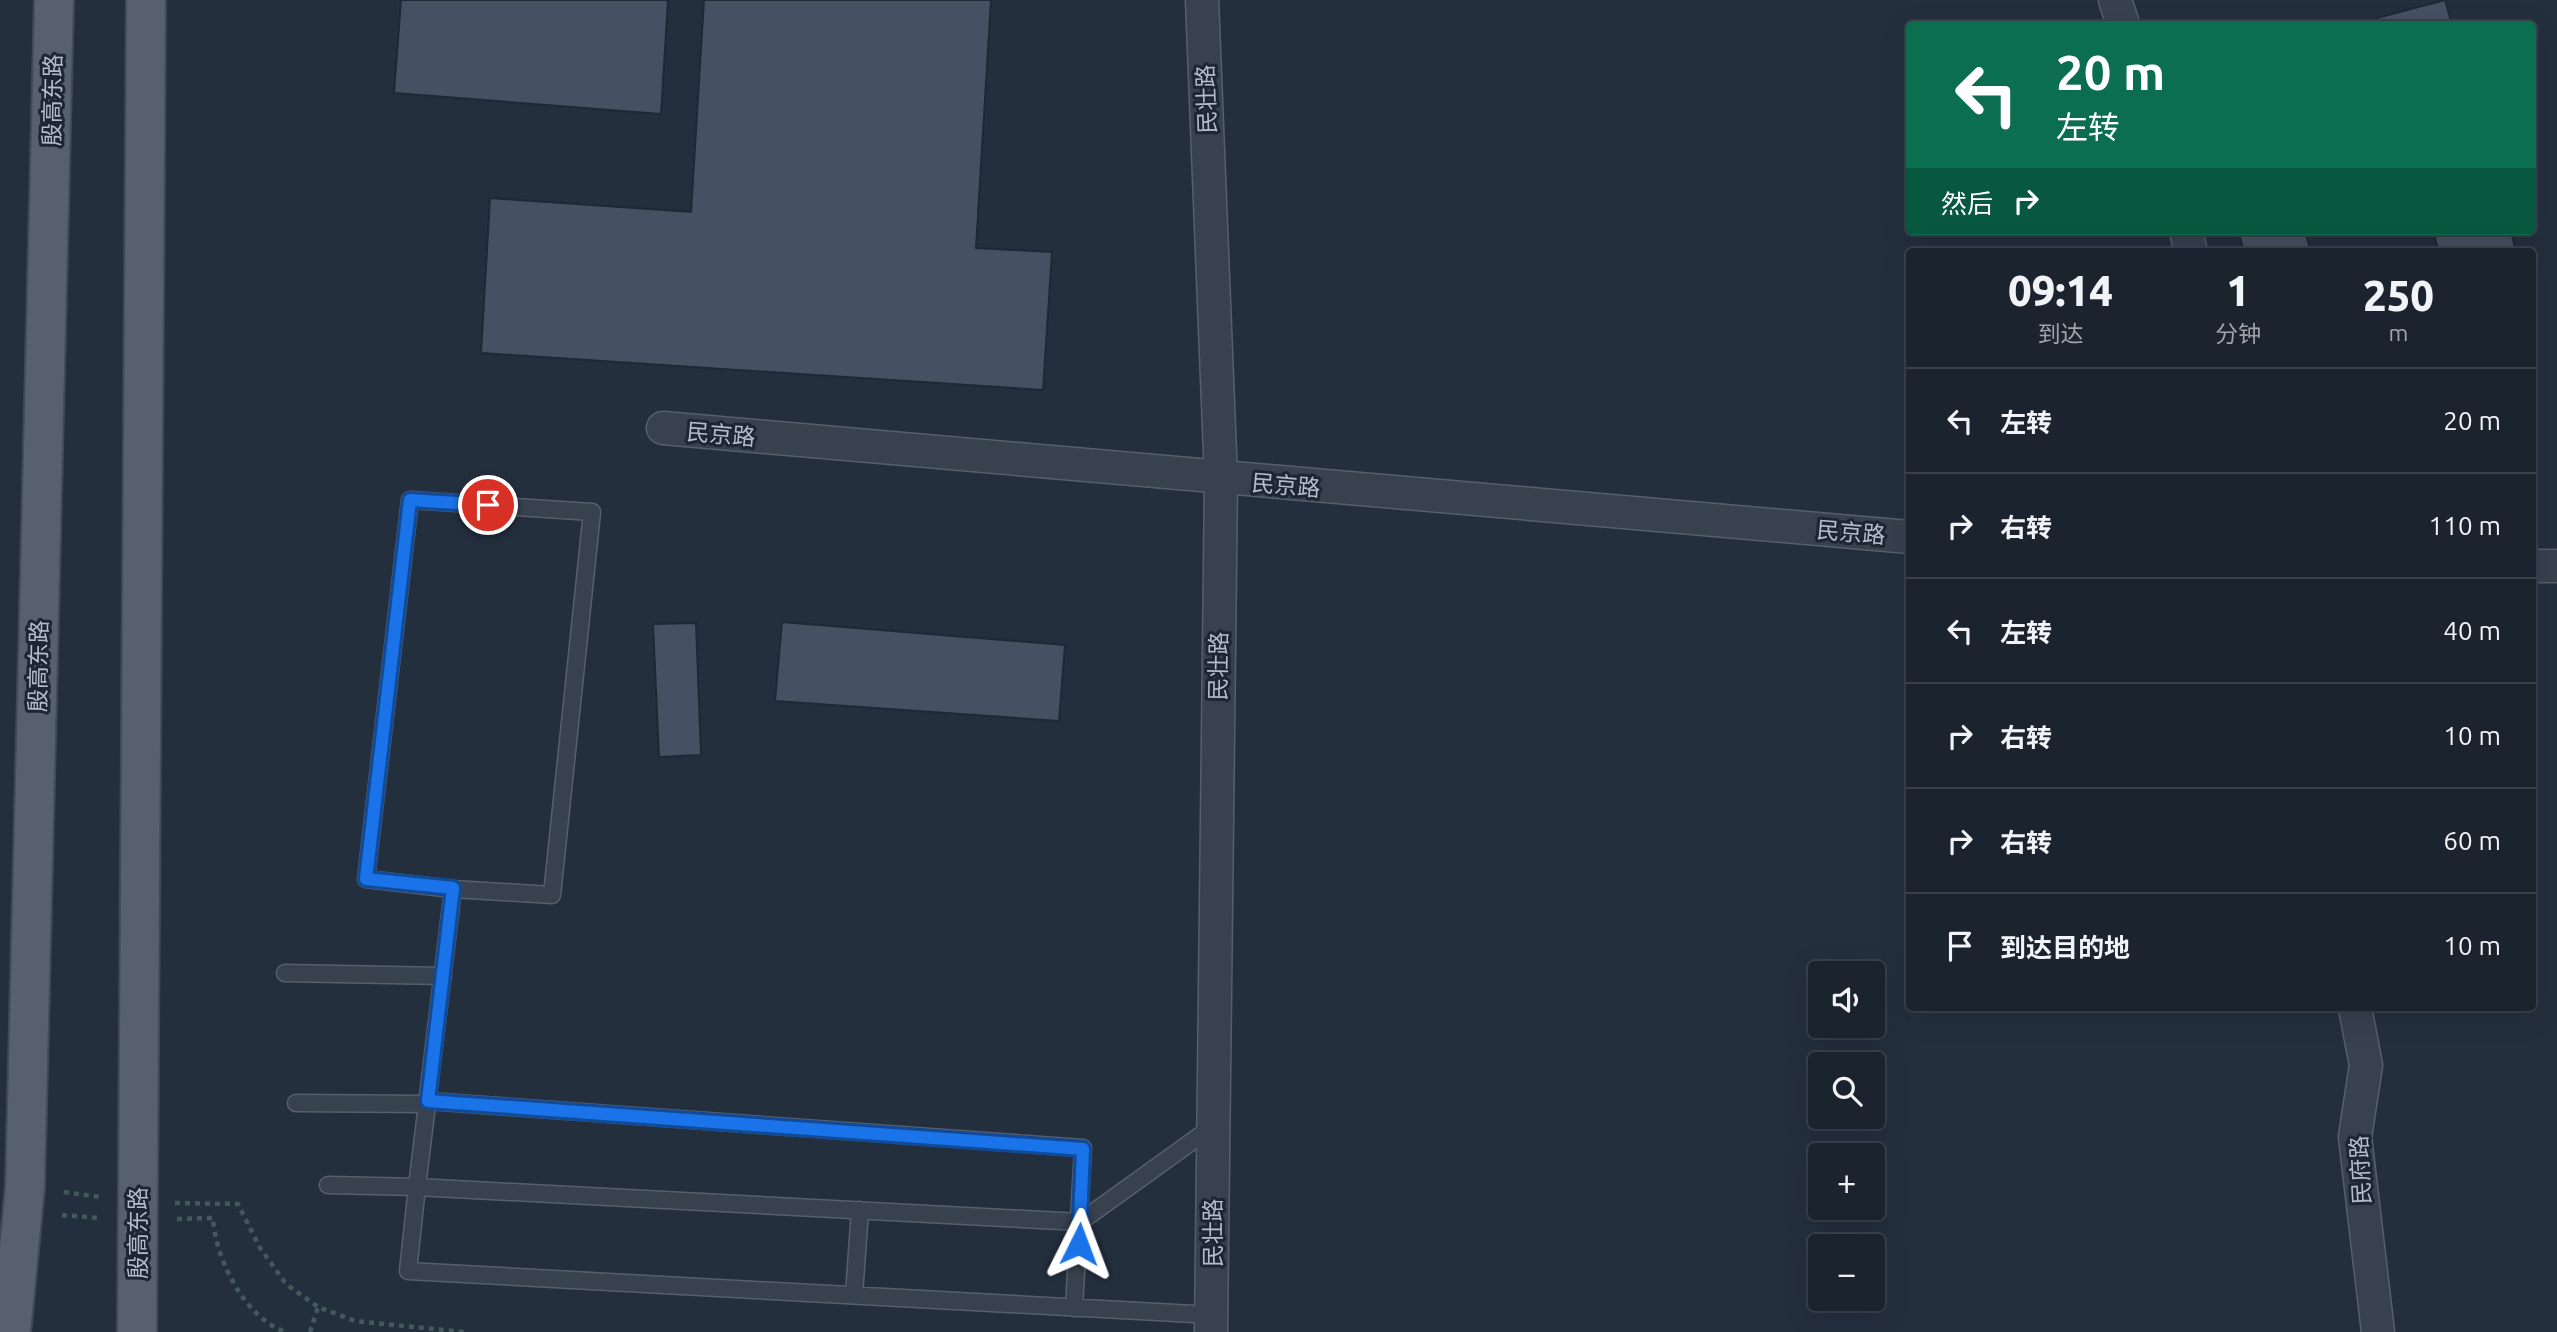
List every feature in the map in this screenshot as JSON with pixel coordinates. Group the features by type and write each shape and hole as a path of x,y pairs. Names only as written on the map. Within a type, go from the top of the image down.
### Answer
{"main road":[{"name":"殷高东路","path":"11,1332 25,1187 54,0"},
{"name":"殷高东路","path":"137,1332 146,0"}],"street":[{"name":"民壮路","path":"1202,0 1221,479 1211,1324"},
{"path":"2115,0 2122,21"},
{"name":"民京路","path":"663,428 1221,479 1906,537"},
{"path":"2536,566 2557,566"},
{"name":"民府路","path":"2356,1011 2366,1065 2355,1137 2356,1161 2378,1332"}],"lane":[{"path":"410,500 592,512 552,895 453,888 366,879 410,500"},
{"path":"453,888 408,1271 1074,1308 1211,1324"},
{"path":"285,973 443,976"},
{"path":"296,1103 427,1103 1083,1149 1074,1308"},
{"path":"328,1185 417,1187 1080,1222 1212,1127"},
{"path":"854,1296 860,1210"}],"path":[{"path":"213,1218 214,1233 225,1265 241,1294 268,1322 283,1332"},
{"path":"310,1332 318,1307 355,1321 464,1332"}],"building":[{"path":"401,0 668,0 661,114 394,93"},
{"path":"704,0 991,0 976,248 1052,252 1043,390 481,353 490,198 691,212"},
{"path":"2445,0 2451,21 2374,21 2373,19"},
{"path":"2239,235 2306,235 2310,248 2243,248"},
{"path":"2434,235 2512,235 2515,248 2438,248"},
{"path":"782,622 1065,645 1059,721 775,701"},
{"path":"696,623 701,755 659,757 653,624"}],"route":[{"path":"488,505 410,500 366,879 453,888 428,1101 1083,1149 1079,1244"}]}
